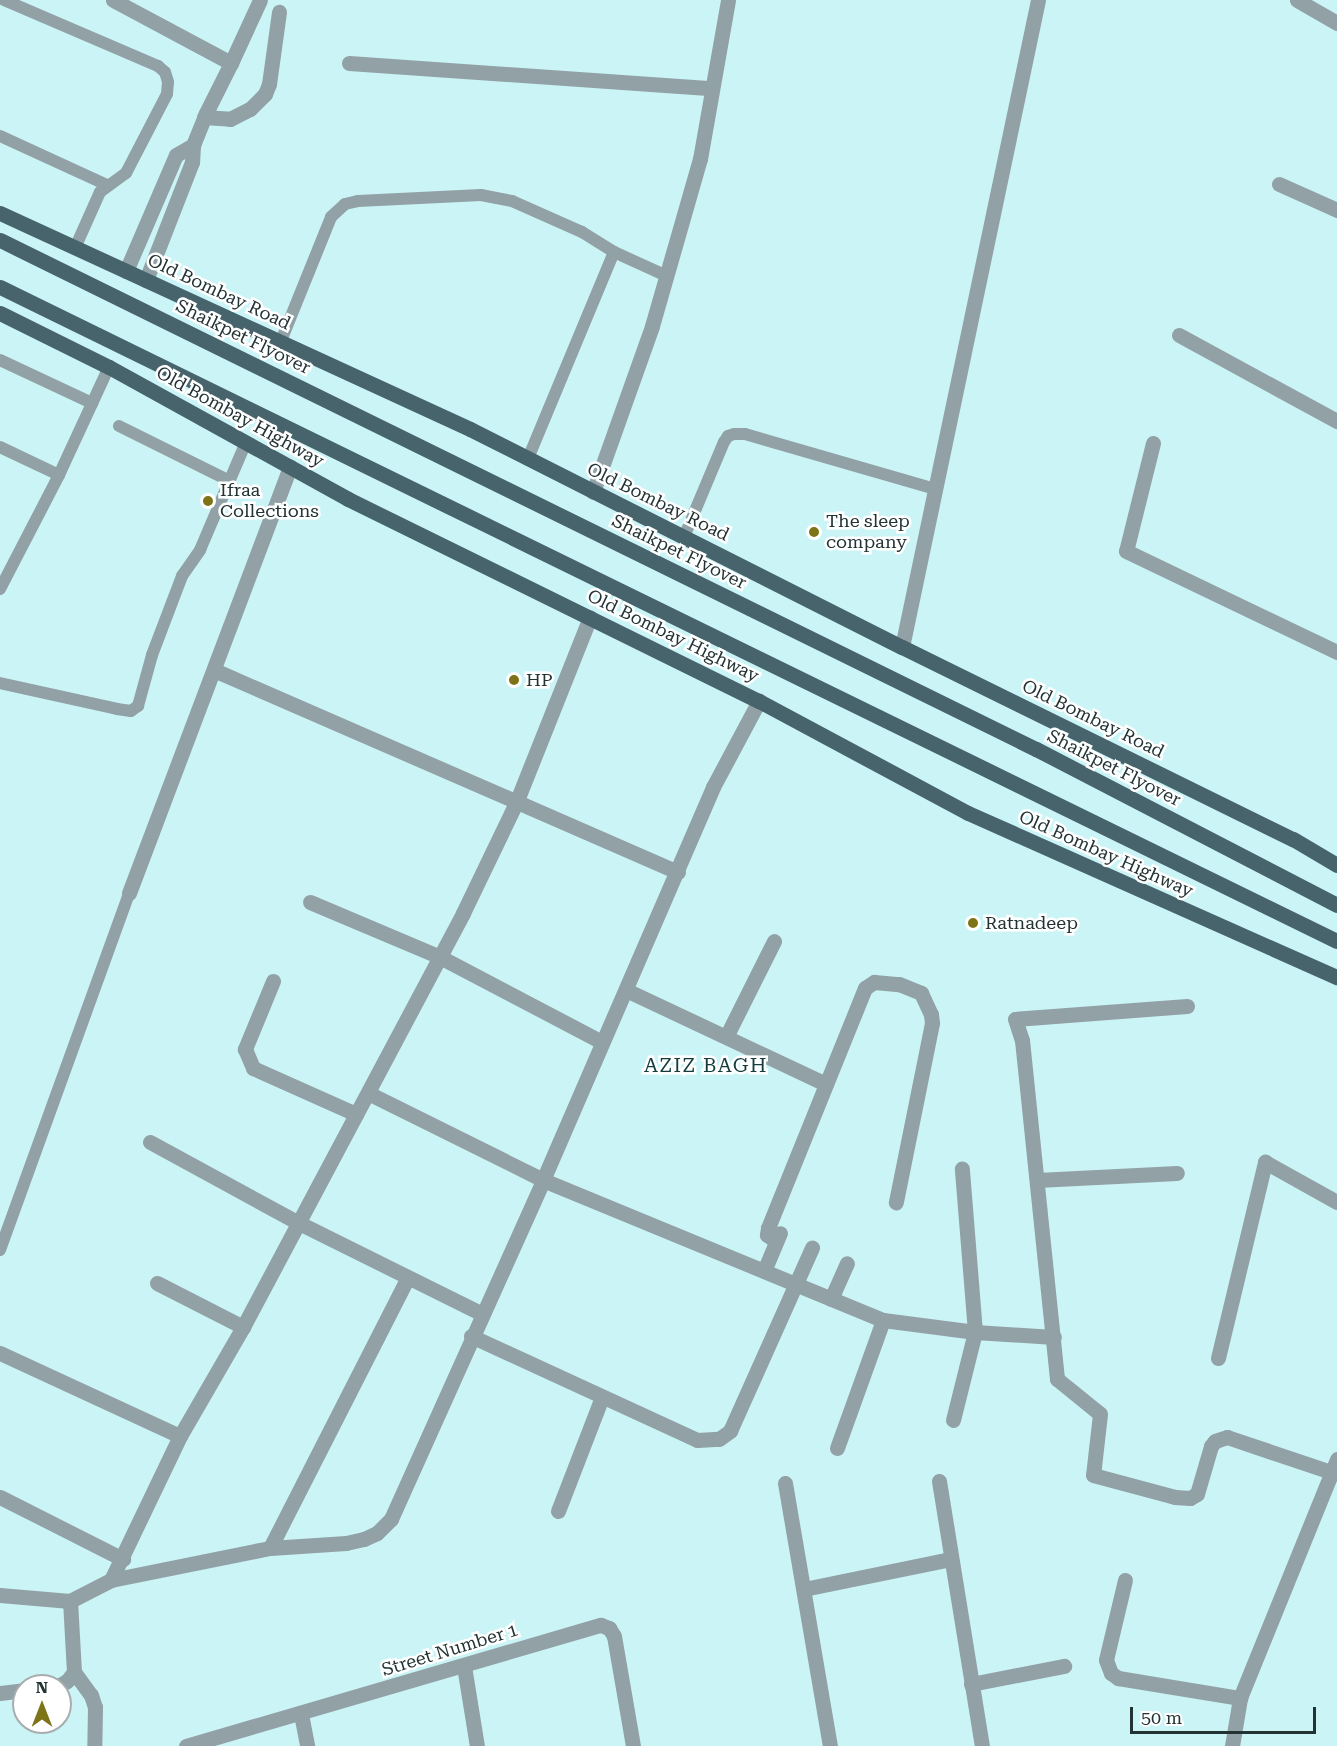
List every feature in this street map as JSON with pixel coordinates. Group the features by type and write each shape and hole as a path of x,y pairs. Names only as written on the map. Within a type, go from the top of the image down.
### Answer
{"main road":[{"name":"Old Bombay Road","path":"0,213 281,341 528,459 902,647 1293,838 1337,866"},
{"name":"Shaikpet Flyover","path":"0,240 1036,749 1337,905"},
{"path":"0,287 1337,941"},
{"name":"Old Bombay Highway","path":"0,313 109,367 348,499 759,701 968,813 1337,977"}],"street":[{"path":"113,0 231,63"},
{"path":"146,280 192,162 193,145 204,117 260,0"},
{"path":"593,492 652,326 700,159 728,0"},
{"path":"902,647 1038,0"},
{"path":"1297,0 1337,22"},
{"path":"204,117 230,119 250,109 265,94 269,84 279,12"},
{"path":"349,63 711,88"},
{"path":"126,271 176,155 193,145"},
{"path":"1279,184 1337,210"},
{"path":"1179,335 1337,421"},
{"path":"1153,443 1126,551 1337,652"},
{"path":"129,893 182,747 214,670 290,466"},
{"path":"111,1580 180,1436 243,1327 440,957 516,803 590,617"},
{"path":"214,670 678,872"},
{"path":"0,1595 70,1601 111,1580 270,1548 346,1543 364,1539 377,1533 391,1519 471,1336 543,1180 713,787 759,701"},
{"path":"310,902 440,957 602,1042"},
{"path":"727,1035 774,940"},
{"path":"273,981 245,1049 253,1068 356,1114"},
{"path":"764,1271 778,1237 767,1235 768,1228 868,983 899,984 921,993 933,1023 896,1202"},
{"path":"626,990 727,1035 826,1084"},
{"path":"1187,1006 1015,1019 1022,1040 1054,1337 1056,1379 1100,1414 1093,1475 1175,1497 1190,1498 1197,1494 1211,1446 1215,1441 1227,1437 1335,1468 1240,1698 1232,1746"},
{"path":"368,1093 543,1180 883,1320 975,1332 1054,1337"},
{"path":"150,1142 407,1279 482,1314"},
{"path":"1218,1358 1265,1162 1337,1202"},
{"path":"953,1420 975,1332 962,1169"},
{"path":"1037,1180 1177,1173"},
{"path":"471,1336 697,1440 719,1439 730,1431 812,1248"},
{"path":"831,1299 846,1263"},
{"path":"270,1548 407,1279"},
{"path":"157,1283 243,1327"},
{"path":"837,1448 883,1320"},
{"path":"0,1353 180,1436"},
{"path":"558,1511 602,1396"},
{"path":"939,1481 982,1746"},
{"path":"785,1483 830,1746"},
{"path":"0,1497 123,1559"},
{"path":"804,1589 950,1559"},
{"path":"1125,1580 1106,1660 1111,1674 1118,1678 1240,1698"},
{"path":"70,1601 74,1672 91,1695 95,1707 94,1746"},
{"name":"Street Number 1","path":"186,1746 601,1625 609,1628 614,1636 633,1746"},
{"path":"464,1666 477,1746"},
{"path":"971,1684 1064,1666"},
{"path":"301,1714 307,1746"}],"lane":[{"path":"4,0 158,66 165,72 168,82 167,94 126,173 100,192 75,248"},
{"path":"0,136 107,185"},
{"path":"281,341 331,217 345,204 358,201 481,195 513,201 582,232 614,252 667,276"},
{"path":"528,459 614,252"},
{"path":"0,360 92,403"},
{"path":"0,589 59,475 109,367"},
{"path":"119,426 230,481"},
{"path":"684,537 724,442 728,436 734,434 745,434 935,489"},
{"path":"0,683 117,709 130,711 138,706 152,655 182,576 200,550 246,442"},
{"path":"0,447 59,475"},
{"path":"0,1250 129,893"}],"place":[{"name":"Ifraa Collections","path":"208,501"},
{"name":"The sleep company","path":"814,532"},
{"name":"HP","path":"514,680"},
{"name":"Ratnadeep","path":"973,923"}],"district":[{"name":"AZIZ BAGH","path":"706,1065"}]}
